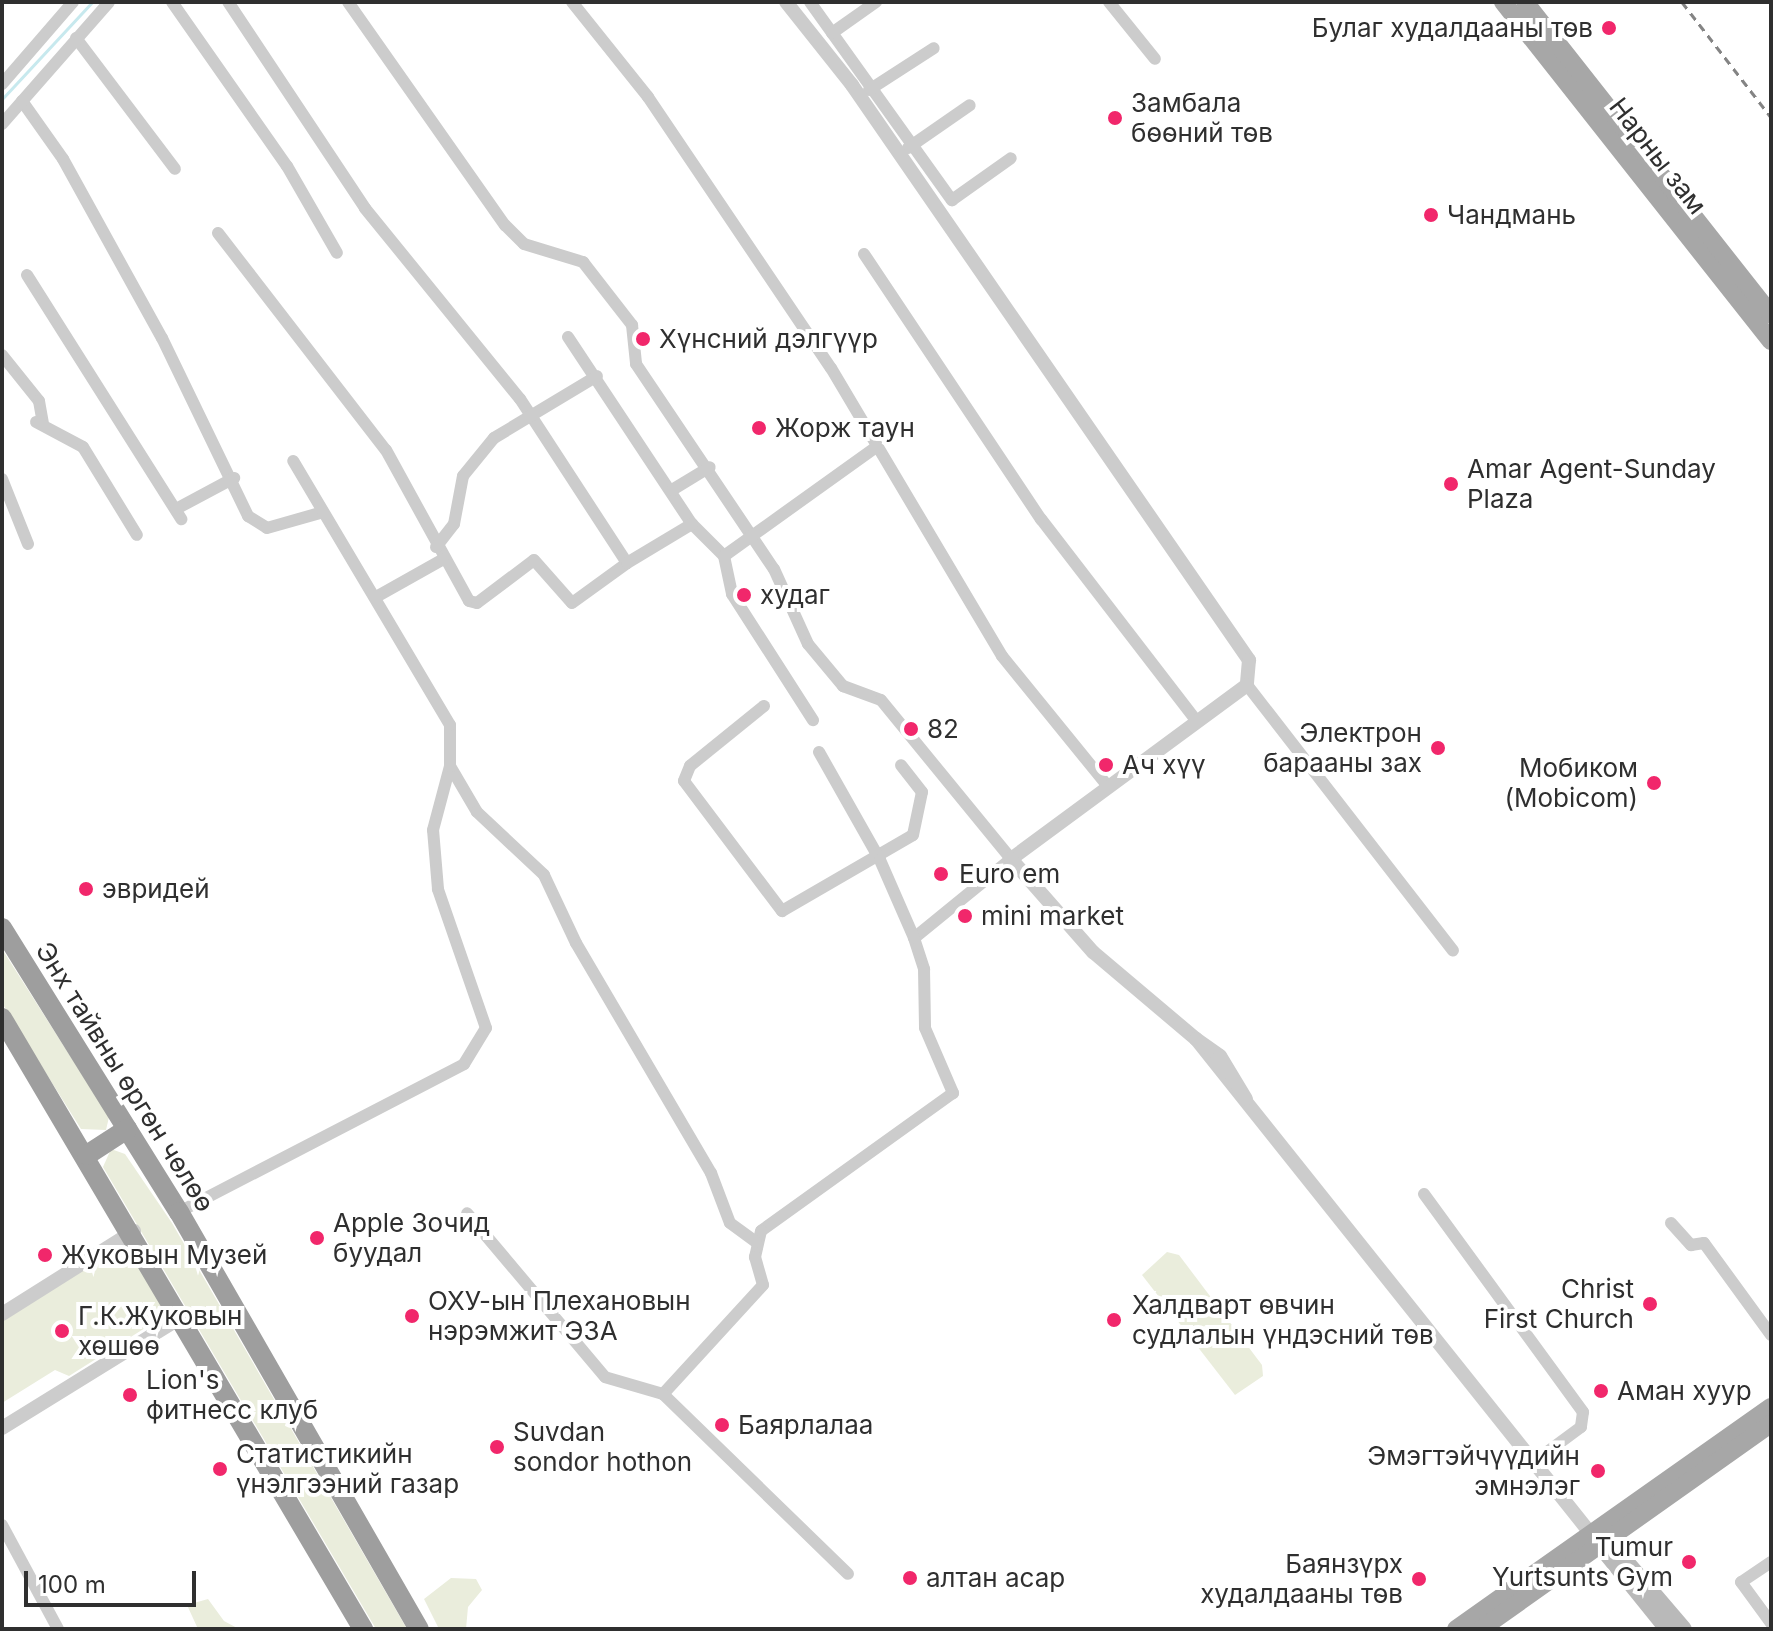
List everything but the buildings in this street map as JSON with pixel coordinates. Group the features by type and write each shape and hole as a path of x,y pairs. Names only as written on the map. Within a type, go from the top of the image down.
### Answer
{"highway":[{"name":"Энх тайвны өргөн чөлөө","path":"2,928 179,1212 419,1629"},
{"path":"2,1018 134,1231 363,1629"},
{"path":"87,1155 127,1129"}],"main road":[{"name":"Нарны зам","path":"1503,2 1771,341"},
{"name":"Нарны зам","path":"1525,2 1771,315"},
{"path":"1481,1629 1771,1407"},
{"path":"1456,1629 1598,1540 1771,1424"},
{"path":"1598,1540 1667,1629"},
{"path":"1598,1540 1684,1629"}],"street":[{"path":"2,84 73,2"},
{"path":"2,124 109,2"},
{"path":"172,2 287,166 337,253"},
{"path":"228,2 365,208 533,418 627,563"},
{"path":"348,2 505,225 524,244 583,262 632,325 636,364 710,467 750,537 774,569 808,644 843,686 881,700 1011,859 1093,952 1220,1056 1246,1099 1531,1464 1598,1540"},
{"path":"572,2 693,161 876,447 1002,656 1106,784"},
{"path":"786,2 852,85 1015,330 1242,646 1247,685 1453,951"},
{"path":"810,2 908,148 952,200 1011,158"},
{"path":"832,33 876,2"},
{"path":"1109,2 1155,59"},
{"path":"76,38 175,169"},
{"path":"869,90 934,48"},
{"path":"22,101 63,159 257,525 323,512"},
{"path":"908,148 970,105"},
{"path":"218,233 386,450 442,560 473,604 534,560 566,603 692,524"},
{"path":"864,254 1041,519 1195,719"},
{"path":"27,275 178,514 234,478"},
{"path":"568,337 597,376 692,524 724,556 732,594 813,720"},
{"path":"2,355 39,401 39,422 83,447 137,535"},
{"path":"436,547 454,524 463,476 494,438 533,418 597,376"},
{"path":"724,556 876,447"},
{"path":"179,1212 348,1128 464,1064 479,1045 483,1011 438,889 433,830 450,766 450,725 293,461"},
{"path":"672,490 710,467"},
{"path":"2,479 28,544"},
{"path":"376,597 442,560"},
{"path":"914,938 1106,784 1247,685"},
{"path":"764,706 684,777 755,881 789,912 880,860 921,822 922,792 901,765"},
{"path":"663,1394 763,1285 756,1242 765,1228 874,1155 954,1090 925,1028 924,969 914,938 880,860 819,752"},
{"path":"450,766 477,812 544,875 576,943 711,1173 730,1223 756,1242"},
{"path":"1424,1194 1583,1412 1581,1427 1531,1464"},
{"path":"467,1213 605,1377 663,1394 848,1574"},
{"path":"1671,1223 1691,1245 1704,1243 1771,1335"},
{"path":"2,1314 134,1231"},
{"path":"2,1428 183,1316"},
{"path":"2,1525 58,1629"},
{"path":"1771,1562 1741,1582 1771,1623"}],"green space":[{"path":"2,949 109,1117 106,1130 81,1129 2,1003"},
{"path":"111,1149 125,1154 172,1223 407,1629 376,1629 103,1167"},
{"path":"121,1246 129,1247 167,1309 164,1316 69,1376 55,1370 2,1403 2,1321"},
{"path":"1167,1252 1179,1255 1262,1365 1263,1376 1235,1395 1142,1275"},
{"path":"451,1578 476,1579 482,1590 468,1607 466,1629 439,1629 424,1599"},
{"path":"208,1599 224,1621 239,1629 198,1629 187,1605"}],"waterway":[{"path":"2,99 92,2"}],"railway":[{"path":"1682,2 1771,117"}],"place":[{"name":"Булаг худалдааны төв","path":"1609,28"},
{"name":"Замбала бөөний төв","path":"1115,118"},
{"name":"Чандмань","path":"1431,215"},
{"name":"Хүнсний дэлгүүр","path":"643,339"},
{"name":"Жорж таун","path":"759,428"},
{"name":"Amar Agent-Sunday Plaza","path":"1451,484"},
{"name":"худаг","path":"744,595"},
{"name":"82","path":"911,729"},
{"name":"Электрон барааны зах","path":"1438,748"},
{"name":"Ач хүү","path":"1106,765"},
{"name":"Мобиком (Mobicom)","path":"1654,783"},
{"name":"Euro em","path":"941,874"},
{"name":"эвридей","path":"86,889"},
{"name":"mini market","path":"965,916"},
{"name":"Apple Зочид буудал","path":"317,1238"},
{"name":"Жуковын Музей","path":"45,1255"},
{"name":"Christ First Church","path":"1650,1304"},
{"name":"ОХУ-ын Плехановын нэрэмжит ЭЗА","path":"412,1316"},
{"name":"Халдварт өвчин судлалын үндэсний төв","path":"1114,1320"},
{"name":"Г.К.Жуковын хөшөө","path":"62,1331"},
{"name":"Аман хуур","path":"1601,1391"},
{"name":"Lion's фитнесс клуб","path":"130,1395"},
{"name":"Баярлалаа","path":"722,1425"},
{"name":"Suvdan sondor hothon","path":"497,1447"},
{"name":"Статистикийн үнэлгээний газар","path":"220,1469"},
{"name":"Эмэгтэйчүүдийн эмнэлэг","path":"1598,1471"},
{"name":"Tumur Yurtsunts Gym","path":"1689,1562"},
{"name":"алтан асар","path":"910,1578"},
{"name":"Баянзүрх худалдааны төв","path":"1419,1579"}]}
